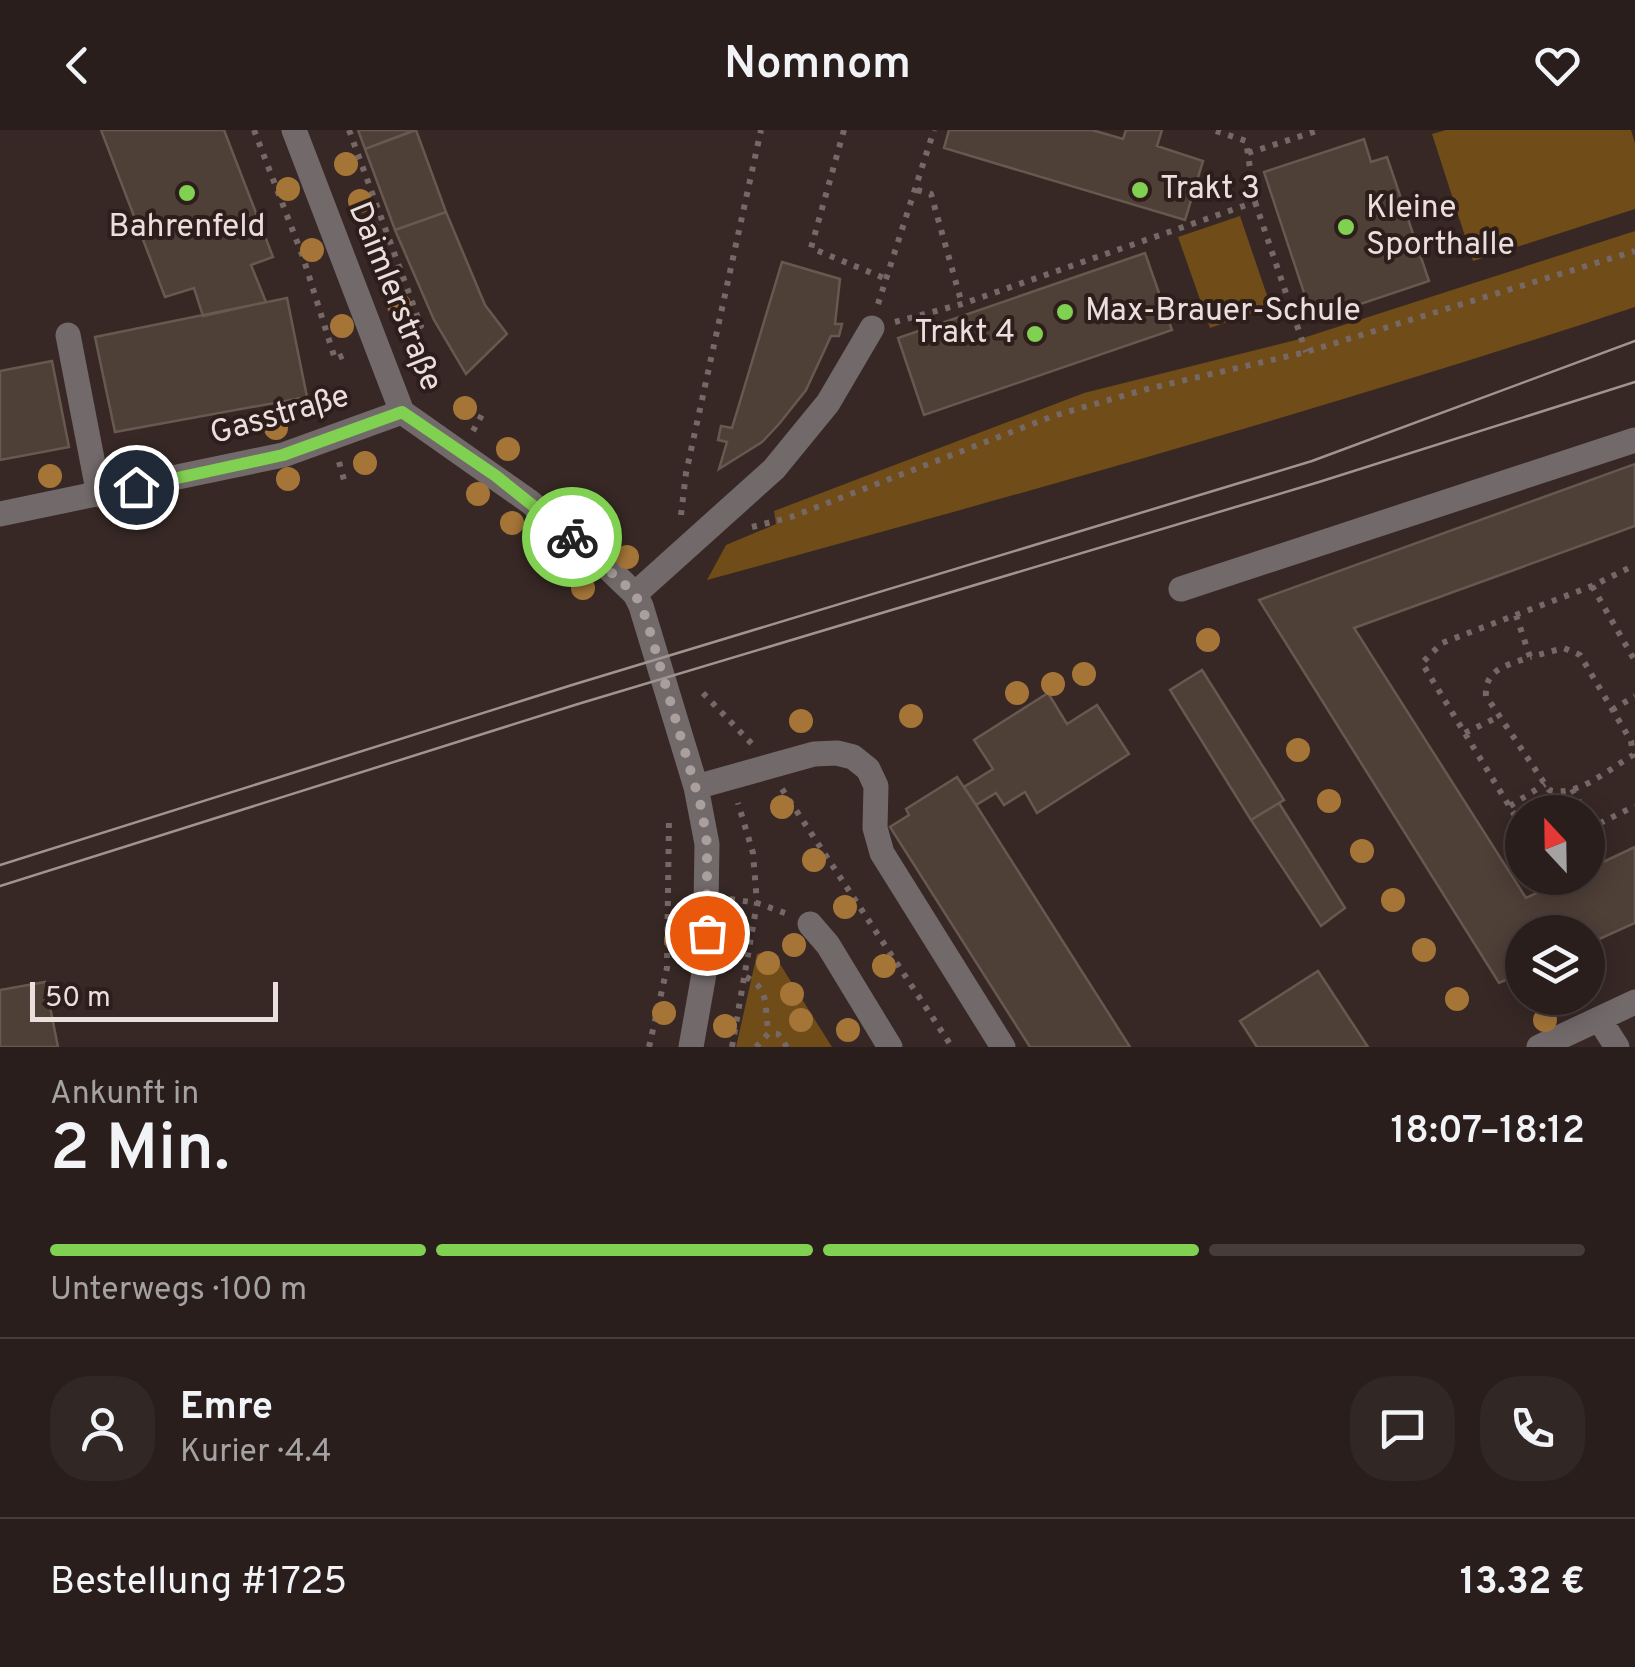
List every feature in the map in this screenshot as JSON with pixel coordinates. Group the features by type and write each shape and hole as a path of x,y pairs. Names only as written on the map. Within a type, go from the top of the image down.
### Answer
{"street":[{"name":"Daimlerstraße","path":"294,130 402,412 530,502 635,594 646,618 696,786 707,844 705,968 691,1047"},
{"path":"635,594 774,469 828,403 872,328"},
{"path":"68,335 99,495"},
{"name":"Gasstraße","path":"0,514 283,455 402,412"},
{"path":"1181,589 1635,440"},
{"path":"696,786 814,754 853,757 868,770 876,786 875,828 882,853 1004,1047"},
{"path":"810,924 828,945 890,1047"},
{"path":"1539,1047 1635,1002"},
{"path":"1599,1019 1617,1047"}],"path":[{"path":"254,130 336,358"},
{"path":"349,130 421,326"},
{"path":"696,542 680,529 686,472 761,130"},
{"path":"844,130 811,248 884,278"},
{"path":"934,130 917,190 884,278 872,328 962,304 1255,202"},
{"path":"1214,130 1246,141 1255,202 1306,352"},
{"path":"1248,153 1320,130"},
{"path":"917,190 931,194 962,304"},
{"path":"745,529 791,517 1053,416 1147,389 1306,352 1635,252"},
{"path":"1505,798 1422,663 1442,643 1592,586 1635,565"},
{"path":"1592,586 1635,662"},
{"path":"1516,615 1530,657"},
{"path":"1564,648 1580,655 1612,710 1631,741 1633,756 1561,793 1549,790 1486,696 1485,684 1494,671 1564,648"},
{"path":"703,693 754,746 952,1047"},
{"path":"1612,710 1635,696"},
{"path":"1465,733 1500,716"},
{"path":"729,776 753,853 757,903 732,1047"},
{"path":"1528,795 1546,784"},
{"path":"1572,789 1575,795"},
{"path":"1605,821 1635,806"},
{"path":"649,1047 667,968 669,817"},
{"path":"708,896 757,903 810,924"},
{"path":"746,977 763,990 768,1002 765,1016 769,1033"},
{"path":"756,1047 769,1033"},
{"path":"769,1033 778,1034 786,1047"}],"shaded area":[{"path":"1446,130 1631,130 1635,143 1635,209 1473,261 1432,134"},
{"path":"1240,216 1271,307 1210,328 1178,237"},
{"path":"1635,231 1635,307 1173,450 707,580 726,545 776,524 774,511 1084,393 1300,339"},
{"path":"766,951 775,956 832,1047 736,1047 757,954"}],"building":[{"name":"Bahrenfeld","path":"101,130 224,130 273,257 251,265 266,302 203,316 194,288 165,297"},
{"path":"358,130 415,130 365,149"},
{"path":"416,130 446,212 395,230 365,149"},
{"name":"Trakt 3","path":"949,130 1092,130 1123,139 1126,130 1162,130 1157,146 1203,161 1185,220 944,148"},
{"name":"Kleine Sporthalle","path":"1364,139 1371,162 1387,157 1429,281 1313,320 1264,172"},
{"path":"446,212 485,305 507,334 466,374 434,320 395,230"},
{"name":"Trakt 4","path":"1145,253 1172,330 924,415 898,338"},
{"path":"782,262 840,279 835,324 842,324 839,336 831,336 806,390 779,424 762,442 719,469 727,442 718,440 721,426 732,428"},
{"path":"287,298 307,397 115,432 95,337"},
{"path":"52,361 69,447 0,460 0,371"},
{"path":"1635,464 1635,526 1354,628 1505,865 1505,895 1605,895 1605,861 1635,847 1635,923 1605,936 1605,915 1505,915 1505,980 1499,983 1259,600"},
{"path":"1202,670 1284,800 1251,820 1170,690"},
{"path":"1048,693 1067,724 1097,705 1129,754 1037,813 1025,792 1004,805 996,793 976,805 964,787 993,769 974,740"},
{"path":"957,777 1130,1047 1030,1047 890,827 909,815 906,809"},
{"path":"1279,803 1345,908 1321,926 1251,820"},
{"path":"1318,971 1368,1047 1257,1047 1240,1021"},
{"path":"45,982 58,1047 0,1047 0,990"}],"tram line":[{"path":"0,865 572,685 1312,461 1635,341"},
{"path":"0,886 578,704 1319,482 1635,382"}],"way so far":[{"path":"572,537 635,594 646,618 702,810 707,844 707,933"}],"place":[{"name":"Trakt 3","path":"1140,190"},
{"name":"Bahrenfeld","path":"187,193"},
{"name":"Kleine Sporthalle","path":"1346,227"},
{"name":"Max-Brauer-Schule","path":"1065,312"},
{"name":"Trakt 4","path":"1035,334"}],"route":[{"path":"136,487 283,455 402,412 496,476 572,537"}]}
